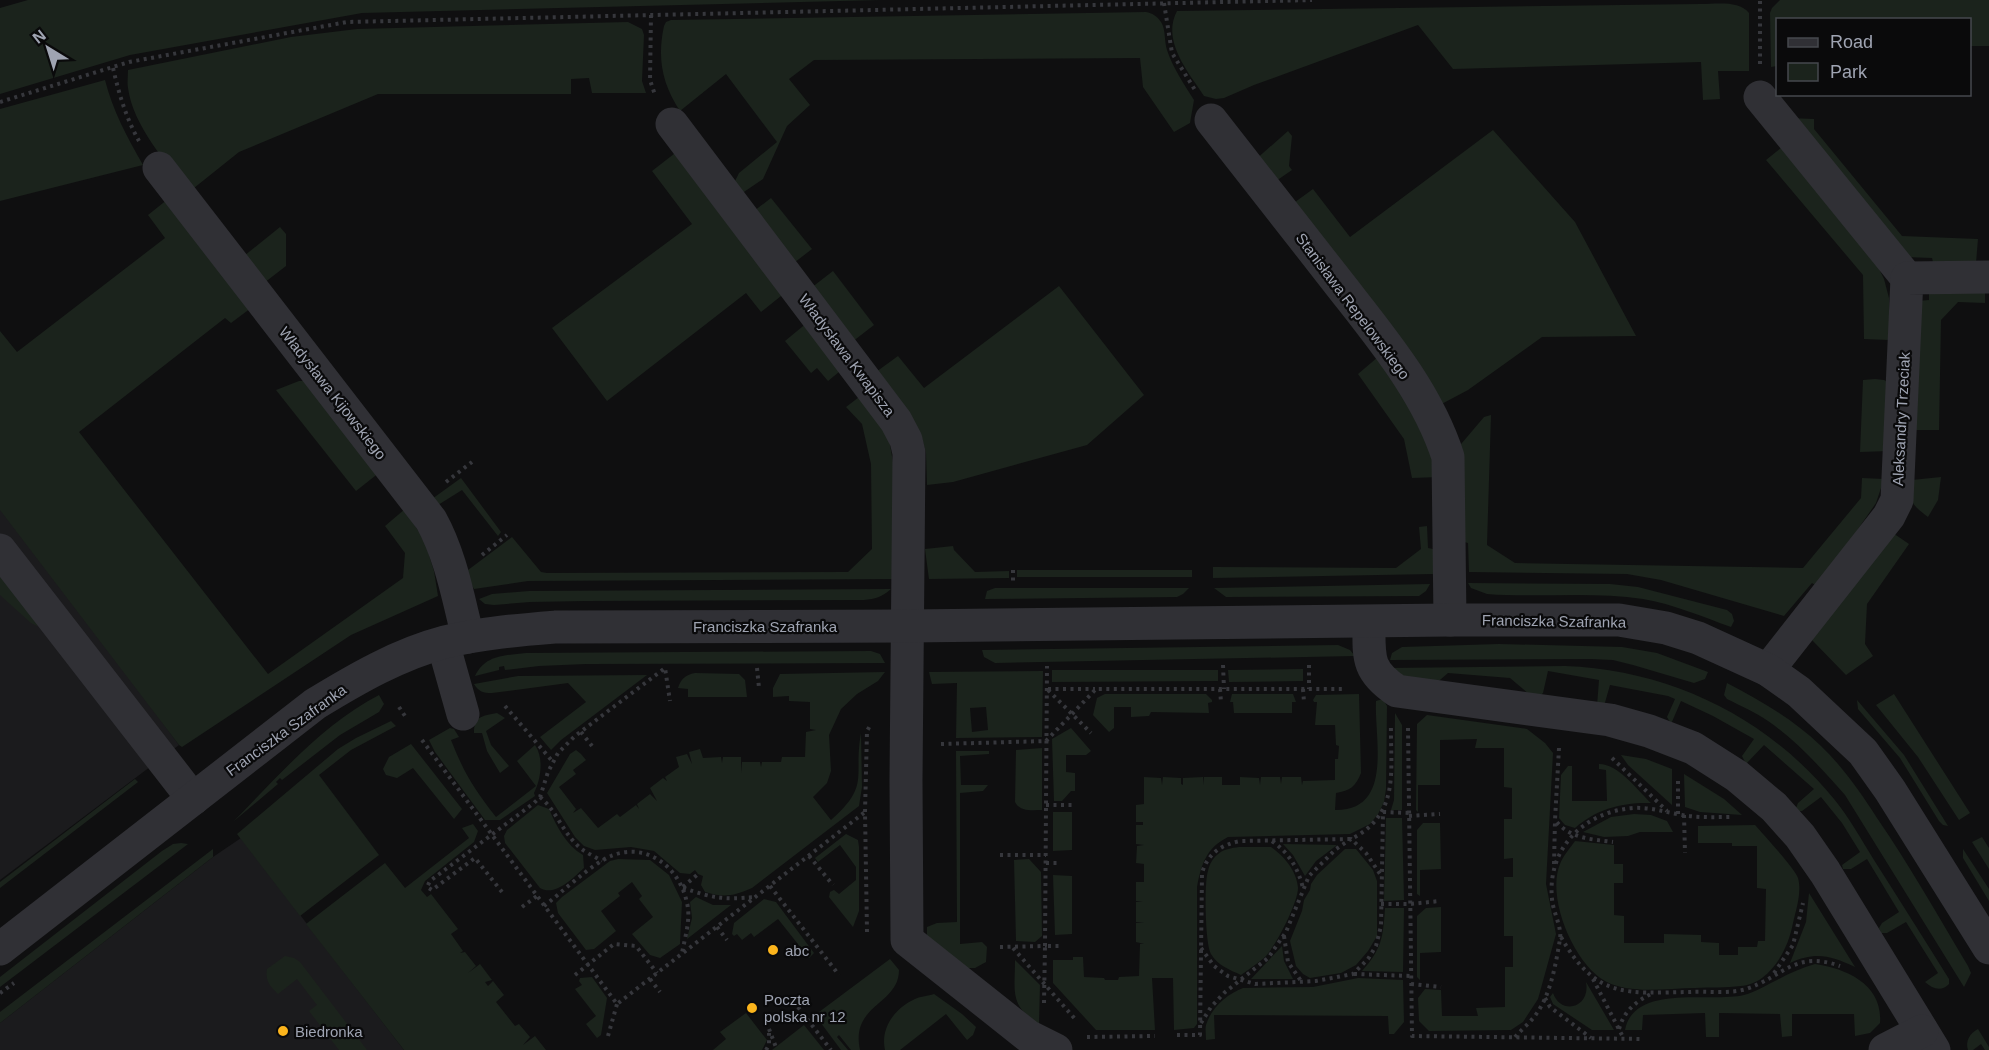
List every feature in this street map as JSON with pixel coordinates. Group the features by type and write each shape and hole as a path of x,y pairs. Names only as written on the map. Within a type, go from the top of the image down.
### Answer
{"street":[{"path":"1760,97 1907,278 1989,277"},
{"name":"Stanisława Repelowskiego","path":"1210,120 1383,341 1426,406 1440,433 1448,457 1450,620"},
{"name":"Władysława Kwapisza","path":"672,123 904,434 909,453 909,626"},
{"name":"Władysława Kijowskiego","path":"159,168 431,520 448,558 464,714"},
{"name":"Aleksandry Trzeciak","path":"1768,670 1889,516 1896,500 1899,488 1907,278"},
{"path":"0,550 193,799"},
{"name":"Franciszka Szafranka","path":"0,949 315,704 345,685 404,656 456,640 510,631 556,627 1450,620 1619,620 1657,626 1698,638 1768,670 1799,692 1863,752 1890,790 1989,948"},
{"path":"1370,622 1369,651 1373,670 1382,681 1397,691 1610,720 1649,731 1693,748 1737,776 1774,807 1800,836 1825,872 1928,1041 1885,1050"},
{"path":"909,626 907,940 1028,1036 1068,1043"}],"path":[{"path":"0,102 129,62 347,22 1312,0"},
{"path":"1760,0 1760,97"},
{"path":"1164,3 1172,53 1199,96 1210,120"},
{"path":"651,15 651,80 657,99 672,123"},
{"path":"112,68 130,126 159,168"},
{"path":"1013,570 1013,583"},
{"path":"1309,664 1310,689"},
{"path":"1221,702 1223,665"},
{"path":"1044,1012 1047,666"},
{"path":"502,892 475,858 432,890 428,887 430,881 540,797 558,753 581,732 665,668 670,701"},
{"path":"757,668 759,688"},
{"path":"907,745 1047,741 1096,688"},
{"path":"1047,689 1357,689"},
{"path":"1047,689 1091,733"},
{"path":"1303,689 1304,702"},
{"path":"505,706 553,763"},
{"path":"399,707 407,719"},
{"path":"1200,1026 1211,1007 1224,993 1242,981 1268,958 1284,936 1309,876 1336,849 1377,822 1389,797 1391,719"},
{"path":"1408,721 1412,1036 1643,1039"},
{"path":"867,932 865,812 867,731 874,722"},
{"path":"581,732 592,746"},
{"path":"422,740 617,1004"},
{"path":"1559,743 1552,899 1561,937 1578,964 1592,979 1624,1039"},
{"path":"1611,756 1667,811"},
{"path":"1678,779 1678,814"},
{"path":"540,797 550,805 560,823 579,847 602,861"},
{"path":"1046,805 1072,805"},
{"path":"1554,868 1564,844 1581,826 1604,815 1632,808 1667,811 1698,818 1734,818"},
{"path":"609,1036 617,1004 865,812"},
{"path":"1383,812 1440,814"},
{"path":"1353,974 1376,946 1381,926 1383,812"},
{"path":"1684,815 1685,853"},
{"path":"1555,820 1562,829 1573,835 1613,842"},
{"path":"1177,1035 1200,1035 1202,873 1206,862 1215,851 1226,844 1240,841 1352,839 1366,853 1382,878"},
{"path":"1271,841 1288,855 1300,877 1303,890"},
{"path":"544,906 610,856 625,853 652,855 668,866 682,888 688,904 682,954"},
{"path":"1000,855 1046,855"},
{"path":"809,856 833,885"},
{"path":"1046,863 1061,863"},
{"path":"682,888 698,874"},
{"path":"770,886 839,975"},
{"path":"682,888 723,900 756,897"},
{"path":"522,907 537,896"},
{"path":"1771,976 1793,945 1804,898"},
{"path":"1381,904 1440,901"},
{"path":"717,927 727,940"},
{"path":"1284,936 1288,962 1301,982"},
{"path":"1515,1038 1537,1013 1549,989 1561,937"},
{"path":"575,975 614,944 636,946 657,973"},
{"path":"1000,947 1061,946"},
{"path":"1012,947 1076,1020"},
{"path":"1201,947 1214,966 1228,976 1255,984 1316,981 1353,974 1411,976"},
{"path":"1592,979 1607,987 1622,991 1743,990 1796,964 1818,961 1845,968"},
{"path":"650,979 660,992"},
{"path":"1411,984 1441,987"},
{"path":"1619,1029 1622,1018 1630,1008 1653,992"},
{"path":"1544,998 1550,1007 1591,1039"},
{"path":"798,1007 831,1050"},
{"path":"766,1050 769,1045 769,1029 777,1050"},
{"path":"1084,1029 1092,1038"},
{"path":"1068,1043 1092,1038 1155,1036"}],"shaded area":[{"path":"0,502 179,745 0,880"},
{"path":"241,838 404,1050 0,1050 0,1023 213,857"}],"green space":[{"path":"28,0 881,0 362,13 130,55 0,94 0,8"},
{"path":"1780,0 1989,0 1989,46 1971,46 1971,18 1776,18 1776,66 1771,67 1770,13"},
{"path":"1720,3 1739,6 1749,13 1749,71 1718,71 1720,99 1703,100 1701,62 1453,69 1418,25 1224,98 1216,99 1204,96 1191,77 1179,56 1172,34 1177,11"},
{"path":"1146,12 1154,15 1161,22 1169,57 1194,100 1190,123 1174,132 1143,87 1140,58 814,60 789,79 810,105 787,126 763,179 738,196 734,183 739,173 777,142 726,74 680,111 665,81 661,60 664,26 671,20"},
{"path":"628,22 642,29 644,35 642,81 646,93 592,93 589,78 571,79 571,94 378,94 239,152 189,192 144,130 131,102 128,86 128,70 291,37 357,29"},
{"path":"105,80 121,124 143,165 0,201 0,109"},
{"path":"1789,118 1814,119 1814,129 1902,236 1978,239 1976,263 1933,262 1932,258 1905,257"},
{"path":"1493,130 1575,222 1636,336 1542,337 1468,390 1436,407 1291,205 1313,189 1350,237"},
{"path":"1288,131 1292,136 1289,166 1292,170 1276,181 1254,161"},
{"path":"1782,147 1870,250 1884,279 1889,298 1889,340 1864,339 1863,275 1766,160"},
{"path":"679,150 786,292 761,312 746,293 607,401 552,328 692,224 652,171"},
{"path":"771,198 812,249 790,266 754,211"},
{"path":"168,199 251,308 231,323 225,318 79,432 268,674 403,578 405,553 385,526 405,509 425,542 434,571 438,596 351,635 182,747 0,510 0,331 17,352 165,238 148,215"},
{"path":"280,227 286,234 286,266 264,283 244,256"},
{"path":"833,271 874,325 852,342 811,288"},
{"path":"1985,284 1985,303 1958,302 1941,320 1939,430 1915,430 1918,301 1929,300 1929,290"},
{"path":"1059,286 1144,395 1087,445 953,482 927,485 926,453 922,438 876,372 898,356 924,388"},
{"path":"808,322 845,367 828,381 817,368 811,373 785,341"},
{"path":"1378,357 1425,429 1439,477 1412,478 1404,439 1358,374"},
{"path":"1875,379 1891,384 1890,451 1860,452 1863,380"},
{"path":"305,381 380,472 356,491 276,390"},
{"path":"863,394 889,439 893,462 894,579 528,581 474,589 469,580 468,570 512,537 541,572 547,573 848,572 872,549 871,464 862,424 846,407"},
{"path":"1491,415 1487,545 1515,563 1803,568 1861,498 1862,478 1884,479 1876,503 1818,587 1812,583 1784,616 1661,580 1627,574 1469,572 1468,543 1461,541 1456,450 1484,417"},
{"path":"1941,477 1938,500 1928,517 1912,502 1912,480"},
{"path":"461,478 501,532 498,536 462,490 438,505 432,499"},
{"path":"1427,526 1428,548 1433,549 1433,574 1213,578 1213,567 1396,568 1421,549 1419,527"},
{"path":"1890,531 1909,544 1867,604 1865,644 1873,656 1846,675 1812,640"},
{"path":"953,546 954,550 975,572 1009,571 1009,578 929,579 925,549"},
{"path":"1017,570 1192,570 1192,577 1017,577"},
{"path":"0,572 37,621 37,626 0,595"},
{"path":"1468,583 1610,584 1638,587 1727,610 1732,614 1734,621 1731,627 1677,607 1643,599 1604,595 1487,594 1471,588"},
{"path":"1430,584 1419,596 1226,597 1214,588"},
{"path":"995,588 1189,588 1177,597 985,599 987,591"},
{"path":"891,589 878,597 864,600 585,601 494,605 485,604 479,599 492,594 529,591"},
{"path":"1499,644 1622,647 1657,653 1708,672 1705,679 1694,683 1613,660 1390,660 1392,653 1402,647"},
{"path":"1338,645 1350,650 1355,656 995,663 984,657 982,650"},
{"path":"871,651 880,654 885,663 586,664 505,670 504,666 499,667 499,670 475,676 479,669 490,660 526,653"},
{"path":"1565,666 1642,677 1679,688 1714,703 1747,722 1778,744 1808,770 1845,813 1949,979 1949,984 1937,989 1925,982 1938,973 1906,922 1887,933 1881,933 1879,928 1882,923 1899,912 1867,859 1851,869 1843,869 1842,865 1860,852 1842,823 1821,797 1802,811 1798,811 1796,808 1798,803 1814,789 1764,745 1746,764 1742,756 1754,739 1681,701 1671,724 1667,717 1675,699 1668,696 1610,685 1604,706 1597,706 1599,680 1548,671 1543,693 1538,697 1530,695 1510,678 1448,673 1433,686 1400,682 1387,668"},
{"path":"1303,669 1303,681 1229,682 1228,670"},
{"path":"1052,670 1218,670 1218,681 1052,682"},
{"path":"1043,671 1042,737 956,738 957,683 932,684 929,672","holes":["986,707 988,730 972,732 970,708"]},
{"path":"885,672 878,681 857,694 841,709 829,735 831,771 827,783 813,797 831,820 851,798 858,780 861,733 862,787 859,806 752,888 739,893 718,895 705,892 701,885 703,876 695,870 690,874 680,873 654,851 631,847 595,850 584,846 575,837 547,793 570,754 576,750 586,760 573,770 576,774 559,787 576,809 573,813 581,808 598,828 617,814 620,817 636,805 639,809 637,804 650,794 657,801 650,788 663,778 667,781 665,777 679,767 676,757 687,754 692,764 689,752 700,749 703,758 721,757 722,763 723,757 741,757 741,773 742,762 760,762 761,767 762,762 781,762 782,757 805,757 806,732 816,730 810,729 810,702 789,701 789,696 773,697 773,688 780,674"},
{"path":"695,673 739,674 745,680 747,697 688,697 688,689 678,688 684,678"},
{"path":"647,675 551,750 540,737 586,702 568,683 492,693 482,692 474,684 518,676"},
{"path":"1727,683 1799,727 1829,754 1851,780 1901,854 1968,966 1971,973 1964,987 1845,795 1789,737 1758,715 1727,699 1724,695"},
{"path":"1105,694 1206,694 1212,702 1208,703 1209,713 1151,712 1149,716 1131,717 1131,707 1114,707 1114,728 1109,732 1093,715 1097,698"},
{"path":"1232,694 1293,694 1296,702 1292,702 1292,713 1234,713 1233,702 1230,702"},
{"path":"1359,694 1361,773 1352,787 1336,793 1335,810 1354,807 1366,799 1373,786 1378,752 1376,701 1383,699 1387,706 1386,789 1384,802 1378,814 1370,824 1350,834 1228,837 1214,846 1200,871 1197,887 1197,1024 1194,1028 1174,1030 1173,978 1152,978 1155,1030 1096,1030 1053,983 1053,960 1073,960 1073,957 1083,957 1084,977 1118,980 1119,977 1139,976 1140,944 1144,944 1136,942 1136,923 1144,923 1136,922 1136,902 1143,902 1136,901 1136,882 1144,882 1144,864 1136,863 1137,846 1144,845 1136,844 1136,825 1143,825 1143,822 1136,822 1136,805 1144,804 1144,777 1161,778 1162,785 1163,777 1181,778 1183,785 1183,778 1203,777 1204,785 1204,777 1222,777 1222,785 1240,785 1240,777 1259,778 1260,785 1261,777 1280,777 1281,784 1282,777 1301,777 1302,785 1303,781 1335,780 1335,759 1338,759 1339,746 1336,745 1335,725 1315,725 1317,702 1313,700 1316,695"},
{"path":"1894,694 1970,813 1959,820 1918,757 1876,705"},
{"path":"379,695 384,704 379,712 340,735 282,780 280,778 276,782 278,784 234,821 284,769 320,736 358,707"},
{"path":"1857,700 1904,755 1948,826 1939,821 1900,758 1858,709"},
{"path":"497,713 505,718 486,731 491,745 509,766 500,773 487,751 482,733 474,733 477,720"},
{"path":"1395,713 1402,725 1402,810 1391,810 1394,800"},
{"path":"1427,715 1527,729 1545,743 1553,753 1546,884 1556,934 1538,999 1523,1022 1511,1030 1429,1031 1419,1021 1418,998 1425,989 1441,990 1442,1016 1478,1016 1476,1008 1505,1007 1505,967 1513,967 1513,936 1504,936 1504,877 1513,877 1513,858 1504,859 1504,819 1512,819 1512,788 1504,787 1504,748 1475,748 1477,739 1440,740 1440,785 1418,785 1418,812 1416,810 1417,724"},
{"path":"391,721 396,726 351,750 319,775 379,855 300,916 237,834 338,749"},
{"path":"450,728 454,729 459,737 451,740 465,771 496,817 536,786 517,761 535,745 540,756 540,769 535,796 500,820 485,820 435,752 429,740"},
{"path":"1071,728 1091,751 1086,755 1066,755 1066,772 1075,773 1075,791 1071,791 1062,801 1054,801 1052,739"},
{"path":"411,744 462,809 454,819 413,768 397,778 386,775 383,769 389,757"},
{"path":"1042,748 1042,810 1023,809 1015,802 1016,750"},
{"path":"956,751 989,751 989,754 960,756 961,785 988,785 983,791 960,793 960,944 982,942 987,947 986,962 975,968 966,968 927,937 927,927 937,923 957,922"},
{"path":"1621,755 1646,759 1672,769 1672,805 1628,765"},
{"path":"1599,764 1614,768 1621,773 1651,803 1620,805 1601,811 1575,828 1565,825 1559,818 1561,775 1568,766 1572,766 1572,801 1607,801 1606,770 1599,769"},
{"path":"1684,774 1724,799 1742,815 1700,812 1685,807"},
{"path":"135,779 138,782 0,888 0,882"},
{"path":"538,805 549,809 567,841 583,855 584,868 564,885 552,890 540,888 505,843 504,836 507,830"},
{"path":"1053,812 1072,812 1072,850 1053,851"},
{"path":"1634,814 1651,815 1667,821 1673,832 1640,832 1628,836 1604,837 1583,832 1611,817"},
{"path":"1386,818 1402,818 1404,900 1384,901"},
{"path":"1423,823 1440,823 1441,869 1420,870 1420,896 1417,894 1417,830"},
{"path":"473,824 478,831 474,842 425,881 421,890 427,897 431,894 458,929 451,934 463,951 460,953 465,952 476,966 468,973 480,964 492,980 485,982 488,986 493,981 504,995 496,1002 515,1026 519,1024 530,1037 523,1045 535,1036 546,1050 404,1050 306,924 385,863 405,888 469,838 462,828"},
{"path":"1755,825 1796,874 1799,889 1797,907 1786,946 1773,967 1762,978 1749,985 1735,987 1626,988 1605,981 1583,960 1566,929 1557,894 1560,864 1575,841 1614,845 1614,864 1623,864 1623,883 1614,883 1614,915 1624,916 1624,943 1664,943 1664,934 1701,935 1701,942 1719,943 1719,955 1738,955 1738,947 1757,947 1758,941 1765,941 1766,889 1757,888 1757,846 1698,843 1698,826"},
{"path":"846,834 858,840 859,847 859,911 853,927 829,897 830,892 834,890 839,894 856,880 856,867 840,845 818,862 815,858"},
{"path":"1982,837 1989,848 1989,869 1972,842"},
{"path":"173,844 188,844 0,987 0,977 162,851"},
{"path":"1283,844 1337,845 1316,861 1305,876 1293,855"},
{"path":"1239,847 1271,847 1289,864 1298,888 1290,914 1269,953 1241,975 1220,964 1211,954 1207,938 1206,913 1206,887 1210,864 1222,851"},
{"path":"213,849 213,857 0,1023 0,1012"},
{"path":"1345,849 1356,849 1373,870 1377,881 1377,936 1356,965 1341,973 1310,978 1296,966 1290,941 1311,884 1317,875"},
{"path":"1963,849 1989,889 1989,901 1963,858"},
{"path":"1029,859 1041,872 1042,936 1035,942 1016,941 1014,860"},
{"path":"650,860 669,875 682,902 680,944 660,958 650,955 632,934 653,917 639,899 642,896 632,882 618,893 620,896 601,911 616,931 594,949 586,950 558,913 556,903 562,897 610,861"},
{"path":"1053,875 1072,876 1072,934 1055,935"},
{"path":"1809,893 1855,967 1823,956 1808,957 1790,963 1806,922"},
{"path":"696,897 713,905 731,905 687,939 692,918 690,902"},
{"path":"764,899 776,902 814,953 809,958 778,919 754,937 751,933 742,940 737,934 734,936 732,934 734,923"},
{"path":"1441,907 1441,952 1420,953 1420,980 1417,977 1417,916 1426,908"},
{"path":"1385,908 1404,908 1403,972 1362,971 1378,949"},
{"path":"1282,946 1284,961 1293,979 1251,979"},
{"path":"285,956 300,962 367,1050 339,1050 309,1011 317,1005 297,979 278,994 267,980 267,969"},
{"path":"890,959 899,970 897,982 892,991 862,1023 859,1035 860,1050 851,1050 839,1035 837,1037 848,1050 841,1050 815,1015"},
{"path":"1015,960 1040,985 1039,1024 1029,1017 1018,1004 1015,990"},
{"path":"1815,964 1851,975 1869,989 1876,998 1880,1023 1870,1033 1855,1036 1854,1014 1792,1014 1792,1036 1782,1037 1780,1014 1719,1013 1719,1037 1706,1037 1705,1013 1643,1015 1642,1030 1625,1030 1631,1015 1643,1006 1658,1000 1744,995"},
{"path":"592,977 607,998 601,1035 597,1038 586,1024 596,1016 575,989 582,985 580,978"},
{"path":"1358,978 1403,980 1404,1022 1394,1034 1389,1034 1388,1016 1214,1015 1215,1039 1206,1040 1206,1025 1216,1007 1231,994 1243,988 1313,987"},
{"path":"1586,982 1614,1030 1592,1030 1553,1004 1550,997 1553,993 1562,1005 1574,1006 1580,1003 1586,991"},
{"path":"934,994 976,1027 973,1035 967,1040 946,1014 900,1050 885,1050 885,1034 895,1013 915,999"},
{"path":"746,1013 767,1040 762,1050 713,1050 726,1039 720,1032"},
{"path":"804,1025 824,1050 772,1050"},
{"path":"1978,1029 1989,1050 1985,1050 1981,1044 1973,1050 1968,1050 1969,1038"}],"place":[{"name":"abc","path":"773,950"},
{"name":"Poczta polska nr 12","path":"752,1008"},
{"name":"Biedronka","path":"283,1031"}]}
